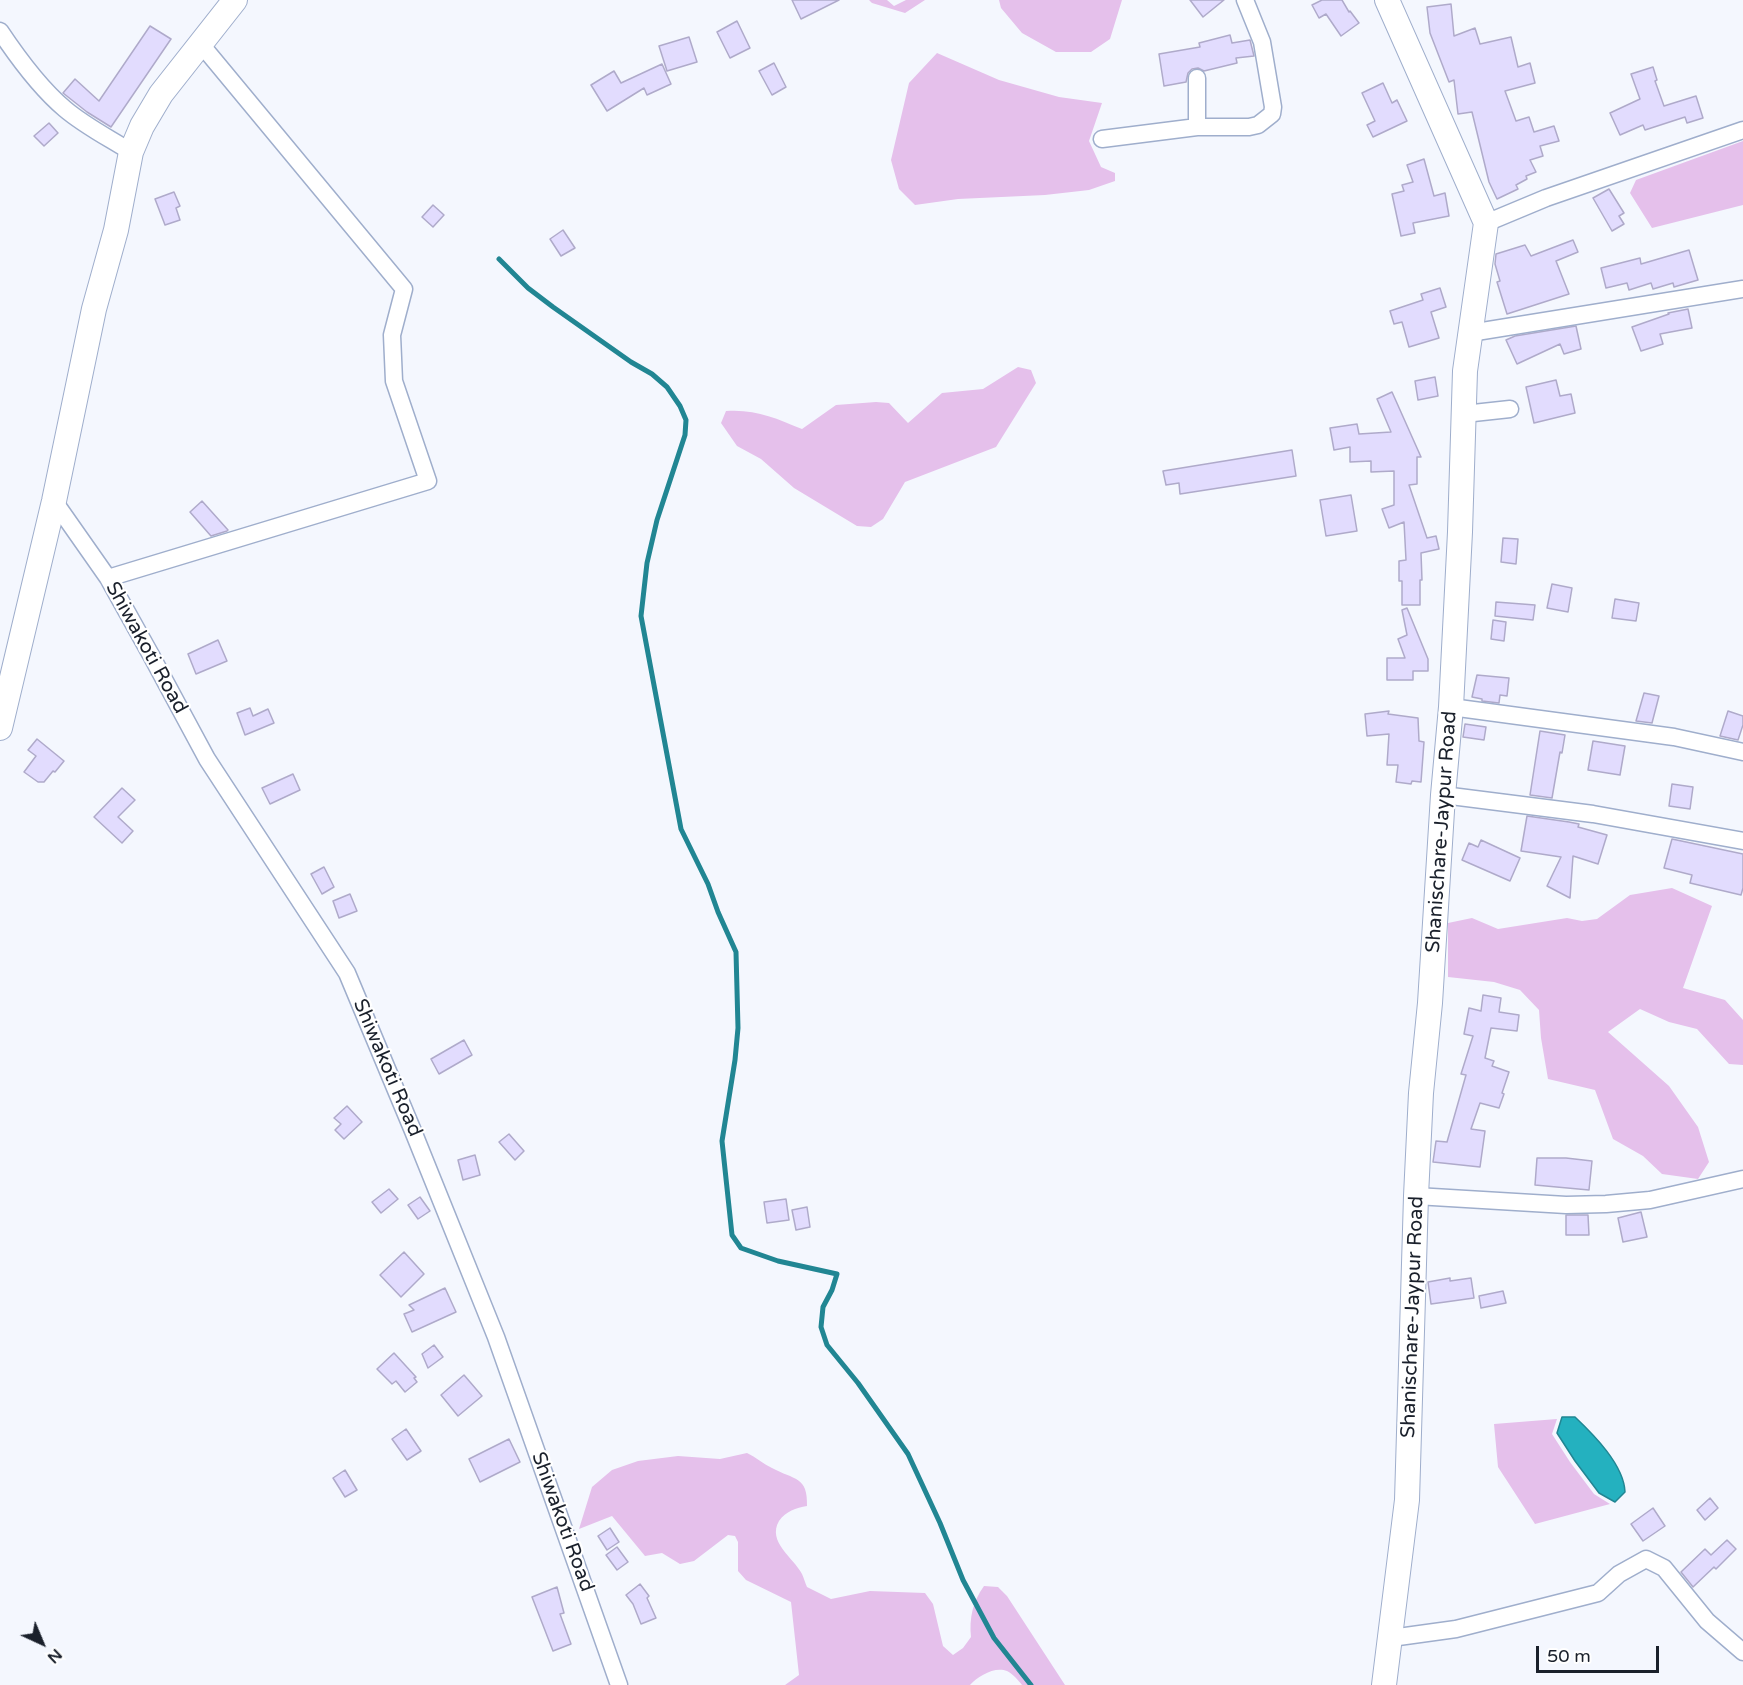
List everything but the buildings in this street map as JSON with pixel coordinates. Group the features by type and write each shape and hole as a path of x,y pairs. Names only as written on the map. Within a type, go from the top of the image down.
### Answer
{"street":[{"path":"0,728 54,501 92,319 116,230 131,152 142,126 161,94 235,0"},
{"path":"1102,139 1197,128 1249,127 1258,125 1272,114 1273,107 1262,42 1245,0"},
{"path":"1387,0 1486,223 1546,198 1743,130"},
{"path":"0,31 21,62 64,108 92,129 131,152"},
{"path":"108,579 428,481 394,381 392,335 404,289 200,43"},
{"path":"1197,78 1197,128"},
{"name":"Shanischare-Jaypur Road","path":"1384,1685 1407,1500 1421,1093 1431,992 1450,707 1465,370 1486,223"},
{"path":"1470,333 1743,289"},
{"path":"1464,414 1510,408"},
{"name":"Shiwakoti Road","path":"54,501 108,579 207,759 347,973 496,1337 619,1685"},
{"path":"1450,707 1674,737 1743,752"},
{"path":"1443,795 1593,814 1743,841"},
{"path":"1416,1196 1566,1205 1606,1204 1650,1200 1743,1179"},
{"path":"1391,1638 1456,1629 1598,1593 1619,1574 1646,1559 1664,1568 1707,1621 1743,1652"}],"shaded area":[{"path":"869,0 887,0 894,6 906,0 925,0 905,13 872,3"},
{"path":"999,0 1122,0 1110,39 1091,52 1056,52 1022,33 1001,8"},
{"path":"937,53 999,80 1059,97 1102,103 1089,141 1101,167 1115,173 1115,181 1089,190 1045,195 958,199 915,205 899,189 891,160 909,83"},
{"path":"1743,141 1743,205 1652,228 1630,193 1636,180"},
{"path":"1018,367 1031,370 1036,383 996,447 905,482 883,519 871,527 857,526 794,488 761,459 737,446 721,423 726,411 747,411 802,429 836,405 876,402 889,403 908,423 942,393 983,389"},
{"path":"1672,888 1712,906 1683,988 1725,1000 1743,1020 1743,1065 1729,1064 1697,1029 1669,1022 1640,1009 1608,1032 1669,1086 1698,1127 1709,1162 1698,1179 1662,1174 1643,1156 1613,1139 1595,1090 1548,1079 1539,1010 1520,990 1494,982 1448,977 1448,923 1472,918 1498,929 1567,918 1582,921 1597,919 1630,895"},
{"path":"1557,1419 1552,1434 1594,1494 1610,1504 1535,1524 1498,1467 1494,1424"},
{"path":"747,1453 798,1480 805,1489 807,1506 792,1510 785,1515 779,1521 776,1536 802,1574 807,1587 831,1599 870,1591 925,1593 933,1604 943,1646 953,1655 963,1648 971,1637 973,1610 980,1592 984,1586 998,1587 1007,1596 1065,1685 1022,1685 1007,1671 997,1670 977,1678 970,1685 785,1685 799,1675 791,1602 746,1580 738,1571 738,1542 735,1536 728,1535 694,1561 680,1564 662,1553 645,1556 612,1516 579,1529 592,1487 612,1470 638,1461 678,1456 720,1459"}],"water":[{"path":"1562,1417 1575,1417 1614,1461 1625,1492 1615,1502 1599,1493 1557,1433"}],"waterway":[{"path":"499,259 528,288 553,307 631,362 652,374 667,387 686,420 685,435 657,520 647,563 641,616 681,829 708,884 736,952 738,1028 722,1141 732,1235 741,1248 778,1261 837,1274 823,1307 821,1327 827,1345 858,1383 908,1454 963,1580 994,1638 1031,1685"}]}
